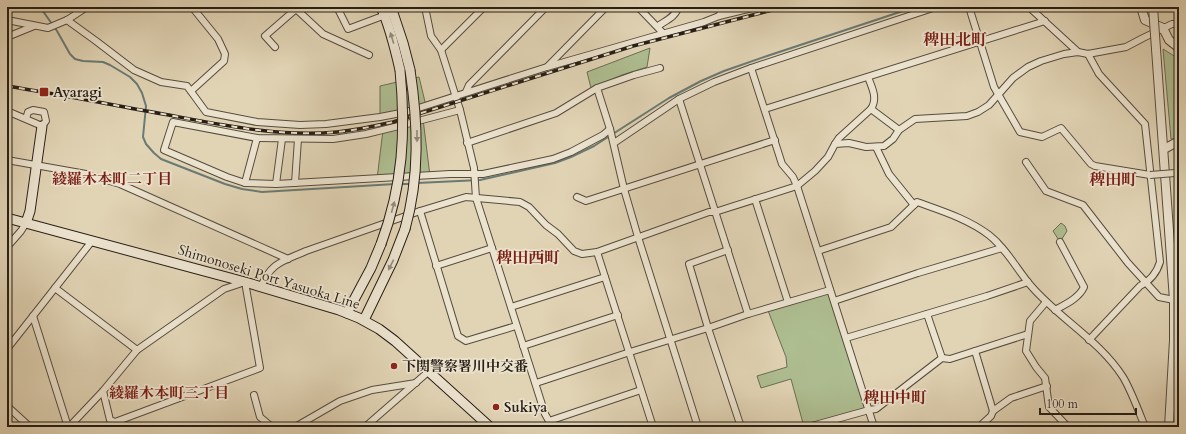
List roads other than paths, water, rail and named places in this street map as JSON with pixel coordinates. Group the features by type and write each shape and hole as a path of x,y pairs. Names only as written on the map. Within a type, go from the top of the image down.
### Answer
{"main road":[{"path":"364,320 393,260 405,229 411,209 415,180 417,133 415,100 394,41 387,10"},
{"path":"347,313 371,268 381,244 394,202 401,159 405,70"},
{"path":"26,223 30,211 42,126"},
{"name":"Shimonoseki Port Yasuoka Line","path":"7,218 245,282 347,313 364,320 379,328 395,341 490,427"}],"street":[{"path":"7,20 49,28 58,25 87,7"},
{"path":"191,91 224,61 225,54 218,39 192,7"},
{"path":"286,7 294,10 323,34 368,56"},
{"path":"337,7 348,29 387,10"},
{"path":"426,7 432,36 441,50 460,110 474,178 476,198 545,414 549,420 641,390"},
{"path":"441,50 484,7"},
{"path":"466,92 469,85 546,7"},
{"path":"547,67 606,7"},
{"path":"638,7 658,26 663,33"},
{"path":"658,26 673,16 678,11 678,7"},
{"path":"719,16 725,7"},
{"path":"67,20 134,70 161,82 187,86 206,112 257,122 300,125 326,124 380,118 406,112 547,67 719,16 756,7"},
{"path":"613,141 679,100 714,82 751,68 936,7"},
{"path":"969,7 994,87 1020,132 1042,136 1061,128 1091,164 1095,166 1150,175 1177,174"},
{"path":"1029,7 1078,52"},
{"path":"1142,7 1145,20 1163,28 1169,40 1179,48"},
{"path":"1152,7 1176,301 1169,427"},
{"path":"275,47 264,36 294,10"},
{"path":"766,109 980,41 1045,22"},
{"path":"835,144 848,143 866,147 884,146 893,139 899,130 915,119 966,116 978,112 990,105 1013,78 1028,67 1050,58 1078,52 1088,54 1126,47 1172,24 1179,24"},
{"path":"7,37 34,26"},
{"path":"1088,54 1099,74 1145,124 1160,262 1158,270 1146,283 1140,286 1088,340"},
{"path":"467,142 556,113 597,88 660,68"},
{"path":"751,68 766,109 782,164 793,176 797,186 874,427"},
{"path":"261,287 266,275 273,267 306,251 420,211 466,197 520,202 529,207 574,251 582,254 597,252 709,212 715,212 797,186 816,171 828,157 839,138 871,109 875,99 868,77"},
{"path":"597,88 611,130 624,189 638,237 698,427"},
{"path":"679,100 748,314"},
{"path":"871,109 899,130"},
{"path":"7,111 42,126 46,121 44,112 32,110 28,112 26,119"},
{"path":"460,110 366,134 333,139 257,138 173,122 164,150 227,177 245,183 276,184 474,178 483,174 553,159 571,152 611,130"},
{"path":"245,183 257,138"},
{"path":"276,184 282,139"},
{"path":"295,183 298,139"},
{"path":"577,197 586,200 775,140"},
{"path":"1164,149 1179,141"},
{"path":"876,147 889,174 914,205"},
{"path":"7,160 86,174 120,184 288,259"},
{"path":"1026,162 1046,191 1083,205 1128,263 1159,297 1176,301"},
{"path":"755,199 788,302"},
{"path":"818,251 891,227 917,202 976,226 990,236 1002,248 1028,282 1046,302 1110,360 1124,378 1145,427"},
{"path":"420,211 458,336 466,341 516,326"},
{"path":"7,247 26,223"},
{"path":"7,349 92,241"},
{"path":"1055,310 1070,302 1081,292 1084,287 1060,242"},
{"path":"436,266 492,248"},
{"path":"834,301 918,273 1002,248"},
{"path":"728,250 689,264 708,328 741,427"},
{"path":"597,252 653,427"},
{"path":"511,306 605,277"},
{"path":"33,316 68,427 103,391 137,350 224,289 245,282 260,368 115,422 110,420 103,391"},
{"path":"846,338 1028,282"},
{"path":"55,288 137,350"},
{"path":"536,384 748,314 830,290"},
{"path":"1046,302 1030,321 1026,351 1045,378 1049,407 1068,427"},
{"path":"927,314 942,358"},
{"path":"523,346 618,315"},
{"path":"808,427 876,409 942,358 950,359 1028,334"},
{"path":"975,351 993,411"},
{"path":"365,427 428,372"},
{"path":"295,427 340,401 372,390 416,383"},
{"path":"979,427 991,416 993,411 1011,398 1047,386"},
{"path":"254,395 260,417 272,427"},
{"path":"7,406 30,427"}],"waterway":[{"path":"40,7 57,31 70,54 75,59 103,62 130,77 137,84 142,93 146,106 143,137 146,144 161,159 225,184 242,189 262,192 395,184"},
{"path":"417,183 480,180 555,163 594,146 669,98 724,71 915,7"},
{"path":"401,184 411,184"}],"railway":[{"path":"7,86 255,130 296,133 337,132 393,122 633,46 784,7"}],"place":[{"name":"Ayaragi","path":"44,92"},
{"name":"下関警察署川中交番","path":"394,366"},
{"name":"Sukiya","path":"496,407"}],"district":[{"name":"稗田北町","path":"955,40"},
{"name":"綾羅木本町二丁目","path":"112,179"},
{"name":"稗田町","path":"1113,180"},
{"name":"稗田西町","path":"528,258"},
{"name":"綾羅木本町三丁目","path":"169,393"},
{"name":"稗田中町","path":"895,398"}]}
